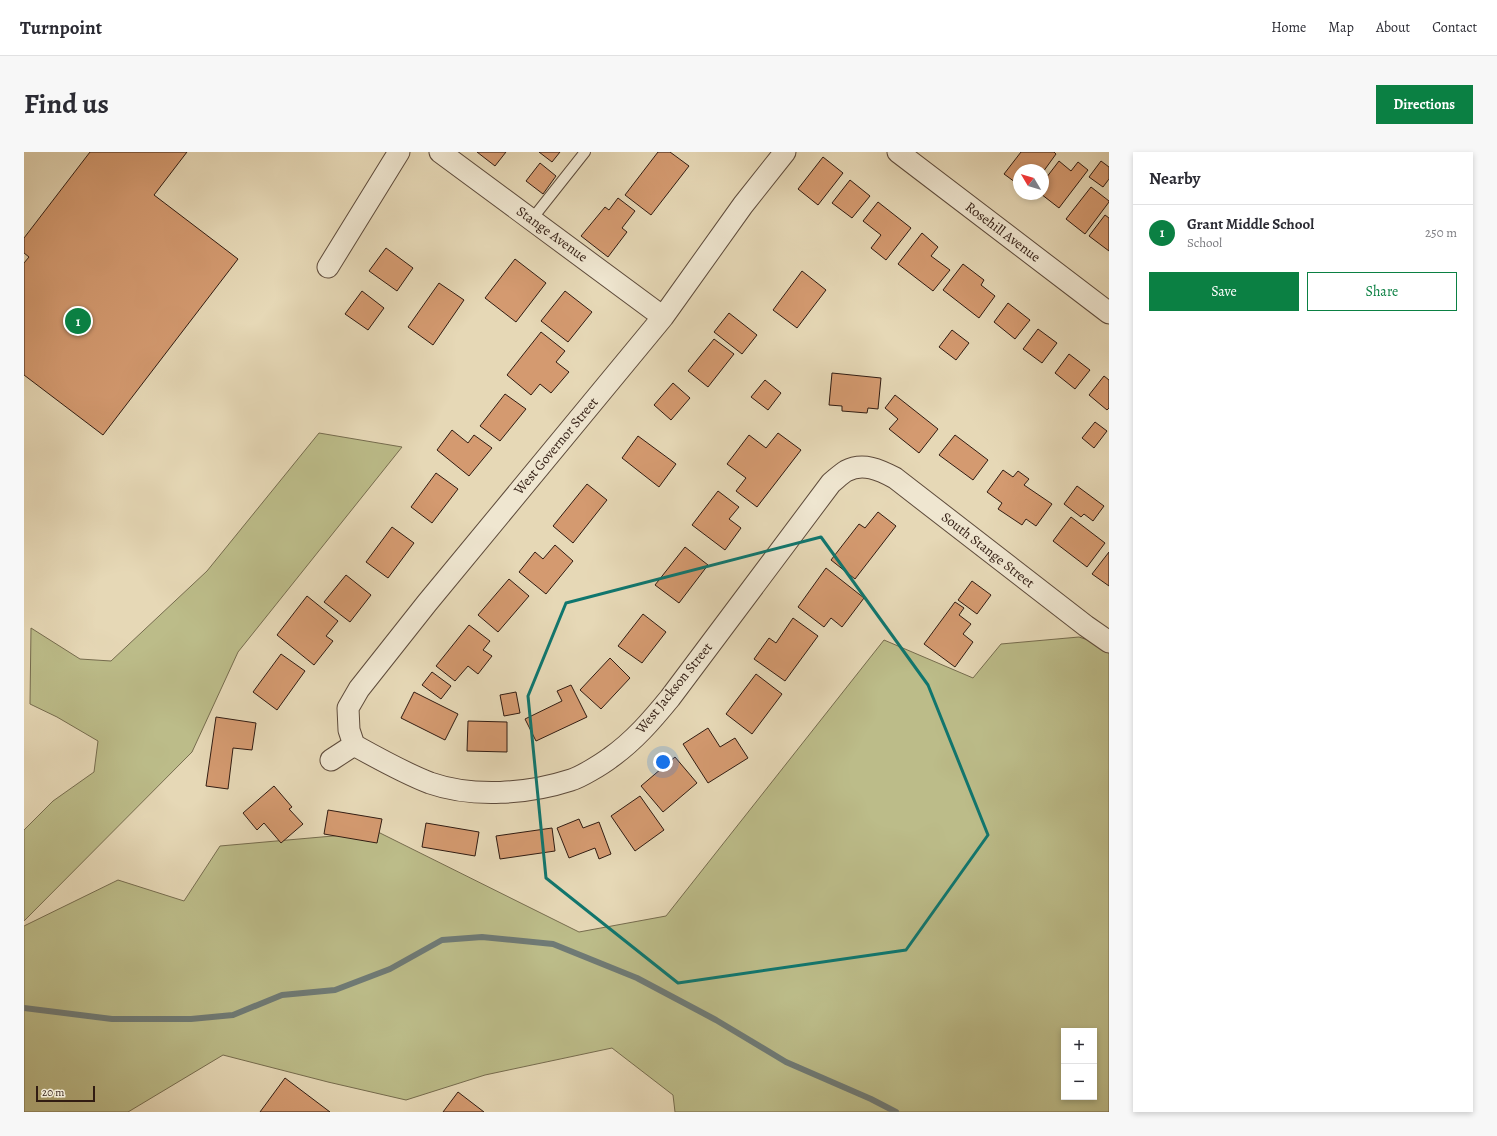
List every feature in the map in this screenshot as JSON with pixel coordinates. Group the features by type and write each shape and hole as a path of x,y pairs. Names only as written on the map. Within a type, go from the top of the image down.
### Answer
{"street":[{"path":"328,267 399,152"},
{"name":"Stange Avenue","path":"440,152 663,317"},
{"name":"West Governor Street","path":"354,745 349,730 348,708 359,689 427,603 663,317 743,205 785,152"},
{"name":"Rosehill Avenue","path":"898,152 1109,313"},
{"name":"West Jackson Street","path":"354,745 396,768 431,783 458,790 488,794 525,790 572,780 610,758 643,730 670,698 830,483 847,471 864,467"},
{"name":"South Stange Street","path":"864,467 881,470 895,478 1086,626 1109,642"},
{"path":"331,760 354,745"}],"lane":[{"path":"532,219 585,152"}],"highlighted area":[{"path":"821,537 928,685 988,835 906,950 678,983 546,878 528,696 566,603"}],"green space":[{"path":"319,433 402,447 238,652 192,752 24,921 24,830 53,801 94,772 98,741 57,717 30,704 31,628 80,659 111,661 207,571"},
{"path":"1079,637 1109,647 1109,1112 675,1112 673,1095 612,1048 485,1075 406,1100 223,1055 128,1112 24,1112 24,926 118,880 184,901 220,846 378,832 579,932 666,916 884,640 973,678 1001,644"}],"building":[{"path":"90,152 187,152 154,195 238,259 103,435 24,375 24,263 29,257 24,253 24,238"},
{"path":"477,152 506,152 495,166"},
{"path":"539,152 560,152 552,162"},
{"path":"658,152 670,152 689,166 651,215 625,195"},
{"path":"1021,152 1054,152 1056,154 1049,164 1013,164 1013,181 1004,174"},
{"path":"823,157 843,173 818,205 798,189"},
{"path":"1059,161 1071,171 1078,162 1088,170 1059,208 1049,200 1049,174"},
{"path":"1101,161 1109,167 1109,179 1103,187 1089,177"},
{"path":"540,163 556,176 543,194 526,181"},
{"path":"850,180 870,196 852,218 832,203"},
{"path":"1091,187 1109,202 1085,234 1066,219"},
{"path":"618,198 635,211 622,228 627,232 608,257 581,236 605,207 609,210"},
{"path":"878,202 911,228 886,260 871,248 881,235 863,221"},
{"path":"1105,215 1109,218 1109,251 1089,236"},
{"path":"922,233 938,247 931,256 950,270 933,291 898,264"},
{"path":"386,248 413,268 397,291 369,271"},
{"path":"515,259 546,283 516,322 485,298"},
{"path":"963,264 984,280 981,285 995,296 979,318 943,290"},
{"path":"802,271 826,290 797,328 773,310"},
{"path":"439,283 464,300 433,345 408,327"},
{"path":"362,291 384,308 368,330 345,314"},
{"path":"565,291 592,312 568,342 541,321"},
{"path":"1008,303 1030,320 1015,339 994,322"},
{"path":"729,313 757,335 742,354 714,332"},
{"path":"1038,329 1057,343 1042,363 1023,349"},
{"path":"952,330 969,343 956,360 939,347"},
{"path":"541,332 565,351 556,362 569,372 551,393 540,384 531,395 507,375"},
{"path":"714,339 734,354 708,387 688,371"},
{"path":"1069,354 1090,370 1075,389 1055,373"},
{"path":"832,373 881,378 878,409 868,408 867,413 842,411 842,406 829,405"},
{"path":"1104,376 1109,380 1109,408 1107,410 1089,395"},
{"path":"765,380 781,393 768,410 751,397"},
{"path":"673,383 690,398 671,420 654,405"},
{"path":"505,394 526,409 500,441 480,426"},
{"path":"895,395 938,429 919,453 889,429 898,419 885,408"},
{"path":"1095,422 1107,431 1094,448 1082,438"},
{"path":"452,430 468,443 474,435 492,448 469,476 437,450"},
{"path":"778,433 801,450 757,507 736,491 746,478 727,464 749,435 766,448"},
{"path":"955,435 988,460 973,480 939,455"},
{"path":"638,436 676,464 659,487 622,458"},
{"path":"1003,470 1013,477 1018,471 1029,479 1024,485 1052,504 1036,526 1026,519 1022,525 998,509 1002,503 987,492"},
{"path":"436,473 458,489 432,523 411,507"},
{"path":"587,484 607,500 573,543 553,526"},
{"path":"1077,486 1104,506 1093,521 1084,514 1081,517 1064,504"},
{"path":"718,491 739,507 729,519 741,528 725,550 692,525"},
{"path":"878,512 896,526 855,579 831,560 859,524 865,528"},
{"path":"1071,517 1105,543 1087,567 1053,541"},
{"path":"392,527 414,543 388,578 366,562"},
{"path":"555,545 573,561 546,594 519,572 535,552 543,559"},
{"path":"685,547 708,565 679,603 655,585"},
{"path":"1109,552 1109,586 1092,574"},
{"path":"826,568 864,598 842,627 831,618 824,627 798,607"},
{"path":"346,575 371,595 350,622 324,602"},
{"path":"509,579 529,596 498,632 478,615"},
{"path":"972,581 991,595 977,614 958,600"},
{"path":"307,596 338,621 326,636 333,641 314,665 277,635"},
{"path":"955,602 964,608 959,615 971,624 963,634 973,642 955,667 924,644"},
{"path":"643,614 666,632 642,663 618,646"},
{"path":"793,618 818,636 785,681 754,659 769,638 776,643"},
{"path":"469,625 490,641 483,650 492,656 478,674 468,666 455,681 436,666"},
{"path":"281,654 305,671 277,710 253,692"},
{"path":"610,658 630,678 601,709 580,690"},
{"path":"432,672 451,686 441,699 422,685"},
{"path":"756,674 782,694 752,734 726,714"},
{"path":"571,685 587,717 536,741 525,719 562,701 557,691"},
{"path":"414,692 458,714 445,740 401,718"},
{"path":"516,692 520,713 504,716 500,695"},
{"path":"216,717 256,723 252,750 233,748 228,789 206,786"},
{"path":"468,721 507,722 507,752 467,751"},
{"path":"708,728 720,747 735,738 748,758 708,783 683,744"},
{"path":"675,757 697,783 663,812 641,786"},
{"path":"274,786 292,807 289,809 303,824 281,843 264,823 257,830 243,813"},
{"path":"640,796 664,830 635,851 611,816"},
{"path":"328,810 382,819 377,843 324,834"},
{"path":"579,819 583,828 599,822 611,854 599,859 595,848 569,858 557,828"},
{"path":"426,823 479,832 475,856 422,847"},
{"path":"552,828 555,851 500,859 496,836"},
{"path":"285,1078 330,1112 260,1112"},
{"path":"458,1092 484,1112 443,1112"}],"waterway":[{"path":"24,1008 112,1019 191,1019 233,1015 282,995 335,990 390,969 442,940 482,937 553,944 637,978 716,1020 786,1062 871,1099 896,1112"}],"place":[{"name":"Grant Middle School","path":"78,321"}]}
